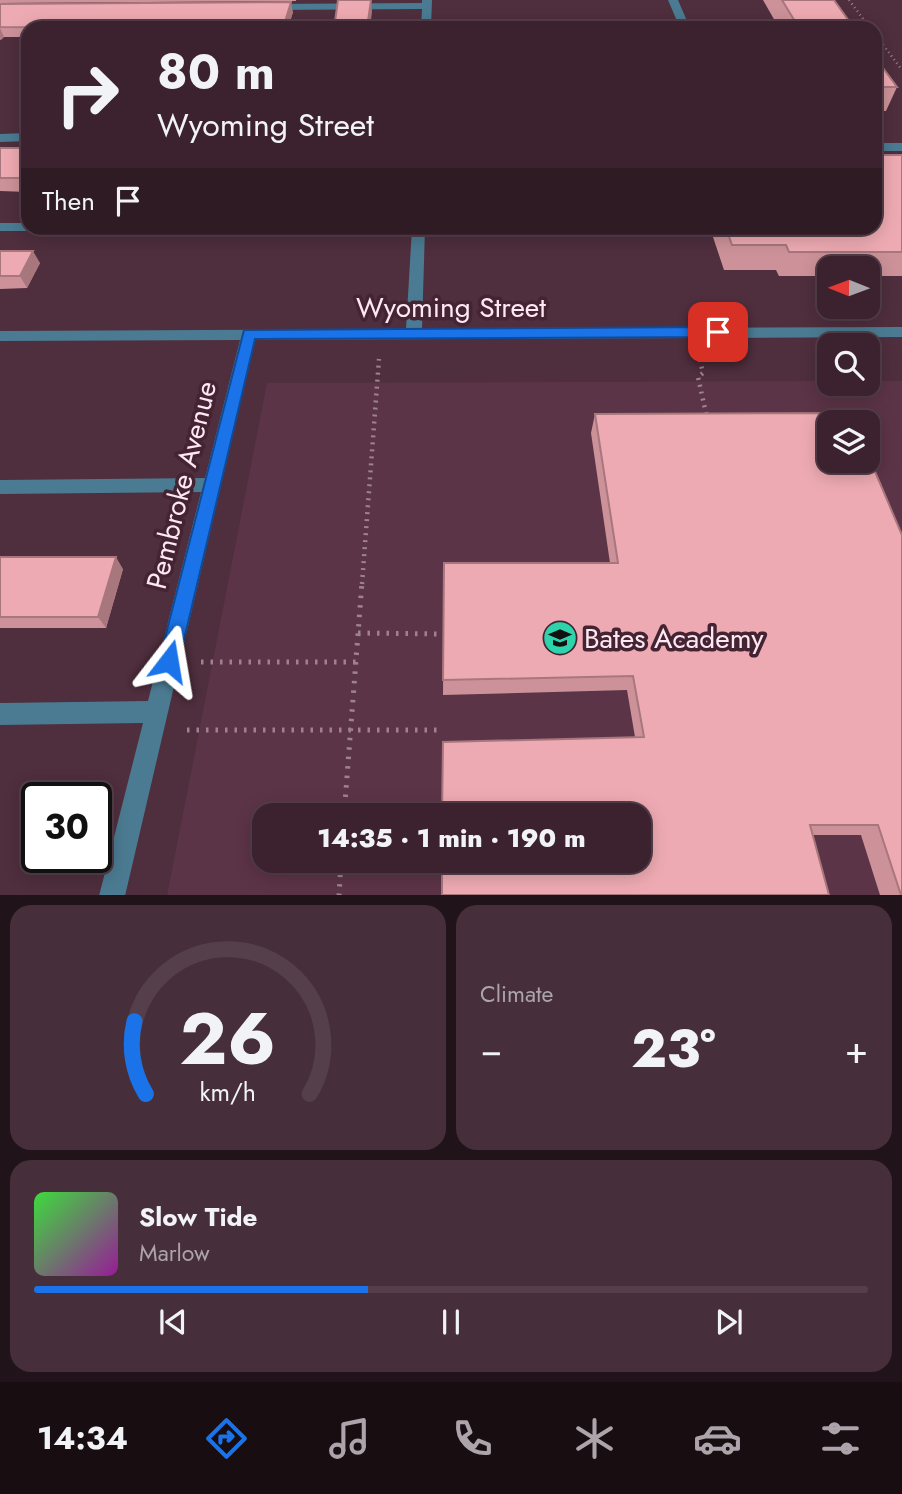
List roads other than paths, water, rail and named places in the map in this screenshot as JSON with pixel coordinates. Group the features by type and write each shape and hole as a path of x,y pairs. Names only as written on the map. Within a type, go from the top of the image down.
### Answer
{"street":[{"path":"673,0 682,21"},
{"path":"252,7 427,3 426,21"},
{"path":"0,138 21,137"},
{"path":"882,147 902,147"},
{"path":"0,227 21,226"},
{"path":"414,333 418,235"},
{"name":"Wyoming Street","path":"0,336 902,332"},
{"name":"Pembroke Avenue","path":"112,895 249,334"},
{"path":"0,487 212,485"},
{"path":"0,714 156,712"}],"place":[{"name":"Bates Academy","path":"560,638"}]}
